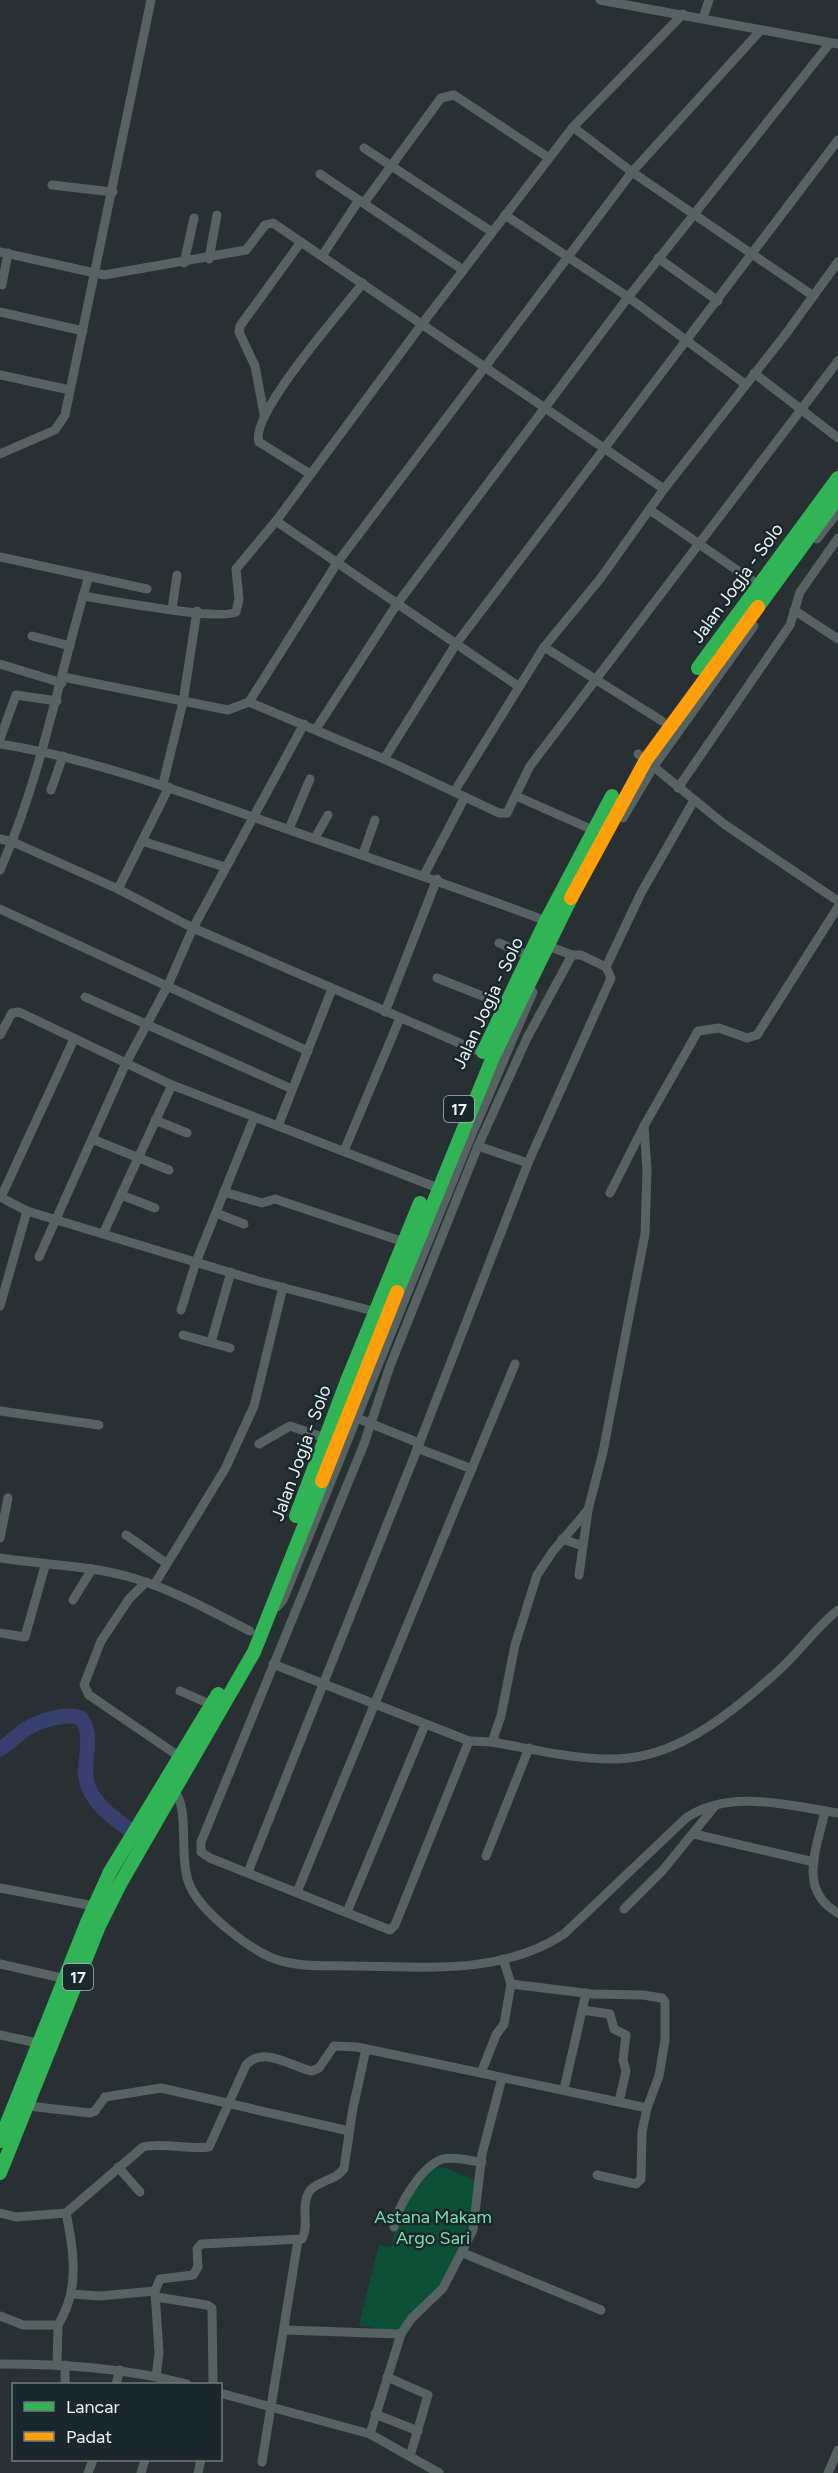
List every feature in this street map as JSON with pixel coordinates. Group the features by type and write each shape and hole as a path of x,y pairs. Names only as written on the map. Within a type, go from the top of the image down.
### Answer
{"highway":[{"name":"Jalan Jogja - Solo","path":"488,1055 551,947 578,884 646,760 662,721 768,589 838,478"},
{"name":"Jalan Jogja - Solo","path":"170,1788 254,1652 433,1186 488,1055 505,1005 593,830 838,496"},
{"name":"Jalan Jogja - Solo","path":"170,1788 180,1757 212,1705 250,1631 325,1438 347,1414 377,1312 404,1242 433,1186"},
{"name":"17","path":"0,2173 28,2106 66,1979 94,1906 110,1872 170,1788"},
{"name":"17","path":"0,2141 6,2114 45,2045 99,1926 170,1788"}],"street":[{"path":"0,454 58,426 65,415 151,0"},
{"path":"600,0 834,43"},
{"path":"703,18 709,0"},
{"path":"83,596 227,615 236,612 239,599 234,570 276,521 422,324 573,127 683,14"},
{"path":"0,664 62,680 231,710 249,702 337,563 632,172 760,31"},
{"path":"316,729 397,604 628,297 693,213 834,43"},
{"path":"321,256 441,98 447,95 454,95 549,158"},
{"path":"573,127 632,172 812,295"},
{"path":"384,759 456,644 838,140"},
{"path":"364,148 492,232"},
{"path":"320,174 463,270"},
{"path":"52,185 113,192"},
{"path":"209,259 217,215"},
{"path":"505,215 628,297 745,384"},
{"path":"184,263 194,218"},
{"path":"2,285 4,253 95,274 119,274 209,259 246,250 268,222 273,223 546,406 664,489"},
{"path":"264,414 255,366 239,332 240,326 301,242"},
{"path":"658,258 718,301"},
{"path":"454,792 544,647 600,579 664,489 838,262"},
{"path":"310,474 259,442 258,430 273,399 363,283"},
{"path":"0,312 83,331"},
{"path":"249,702 316,729 503,814 509,812 530,766 701,545 838,361"},
{"path":"754,374 838,438"},
{"path":"0,375 70,390"},
{"path":"650,510 768,589 838,512"},
{"path":"276,521 518,686"},
{"path":"678,788 790,625 800,592 838,538"},
{"path":"0,557 147,589"},
{"path":"172,609 177,575"},
{"path":"0,870 13,842 43,751 89,576"},
{"path":"794,609 838,639"},
{"path":"118,889 166,785 183,702 197,611"},
{"path":"32,636 70,646"},
{"path":"544,647 662,721"},
{"path":"0,739 16,695 57,701"},
{"path":"39,1257 126,1063 168,985 193,928 304,724"},
{"path":"0,744 43,751 166,785 254,818 437,879 546,921"},
{"path":"51,790 63,756"},
{"path":"646,760 693,802 838,901"},
{"path":"289,829 310,779"},
{"path":"424,875 465,796"},
{"path":"516,796 593,830"},
{"path":"606,967 641,893 693,802"},
{"path":"315,838 328,815"},
{"path":"363,854 375,820"},
{"path":"0,839 13,842 118,889 193,928 488,1055"},
{"path":"142,841 225,867"},
{"path":"385,1012 437,879"},
{"path":"610,1193 644,1126 698,1031 719,1028 747,1038 759,1033 838,908"},
{"path":"0,909 308,1051"},
{"path":"499,943 530,956"},
{"path":"248,1872 418,1446 528,1163 609,983 610,976 606,967 581,955 572,955 551,947 469,1141 347,1414 372,1423 418,1446 472,1469"},
{"path":"469,1742 394,1928 390,1930 202,1855 200,1849 204,1832 319,1556 372,1423 398,1346 478,1146 527,1038 572,955"},
{"path":"436,978 505,1005"},
{"path":"278,1126 332,988"},
{"path":"85,997 292,1089"},
{"path":"0,1035 12,1013 19,1012 172,1085 433,1186"},
{"path":"344,1151 400,1018"},
{"path":"74,1039 0,1197 27,1211 55,1220 195,1262 377,1312"},
{"path":"103,1234 172,1085"},
{"path":"182,1310 195,1262 254,1118"},
{"path":"155,1120 187,1133"},
{"path":"579,1575 588,1510 603,1452 644,1244 647,1184 644,1126"},
{"path":"92,1139 169,1170"},
{"path":"478,1146 528,1163"},
{"path":"224,1192 262,1203 275,1199 404,1242"},
{"path":"121,1195 155,1208"},
{"path":"0,1306 27,1211"},
{"path":"216,1212 244,1224"},
{"path":"211,1342 231,1272"},
{"path":"180,1757 89,1695 84,1685 101,1641 129,1599 150,1583 166,1563 225,1469 254,1406 283,1287"},
{"path":"183,1335 230,1348"},
{"path":"297,1892 515,1364"},
{"path":"0,1411 99,1425"},
{"path":"259,1444 290,1426 325,1438"},
{"path":"0,1538 8,1498"},
{"path":"492,1742 501,1716 515,1645 537,1575 562,1539 588,1510"},
{"path":"126,1536 166,1563"},
{"path":"562,1539 583,1546"},
{"path":"0,1558 45,1566 92,1569 150,1583 250,1631"},
{"path":"0,1633 25,1637 45,1566"},
{"path":"73,1600 92,1569"},
{"path":"273,1664 469,1742 492,1742 591,1757 627,1759 689,1739 708,1729 779,1671 838,1610"},
{"path":"180,1691 212,1705"},
{"path":"347,1912 424,1725"},
{"path":"486,1856 529,1748"},
{"path":"170,1788 181,1807 182,1859 192,1890 218,1918 259,1952 286,1962 321,1965 458,1968 504,1961 553,1941 564,1934 686,1818 708,1807 760,1801 838,1813"},
{"path":"624,1909 694,1834 708,1807"},
{"path":"825,1811 814,1862 816,1894 822,1903 838,1913"},
{"path":"694,1834 814,1862"},
{"path":"0,1888 94,1906"},
{"path":"481,2073 496,2035 504,2024 510,1983 504,1961"},
{"path":"1,1968 66,1979"},
{"path":"510,1983 586,1994 643,1995 662,1998 665,2002 665,2040 659,2076 647,2108 642,2132 639,2183 597,2175"},
{"path":"564,2089 586,1994"},
{"path":"582,2010 610,2014 613,2028 626,2035 623,2060 626,2071 619,2102"},
{"path":"0,2035 45,2045"},
{"path":"0,2213 16,2217 66,2213 118,2167 149,2146 179,2149 209,2146 242,2073 253,2058 270,2056 312,2071 319,2068 334,2046 366,2049 647,2108"},
{"path":"156,2376 159,2353 156,2294 160,2279 188,2276 197,2271 197,2248 201,2244 298,2240 304,2236 304,2208 311,2190 342,2172 366,2049"},
{"path":"370,2434 401,2334 411,2319 443,2288 473,2230 482,2162 502,2078"},
{"path":"28,2106 46,2110 90,2113 105,2097 161,2088 186,2092 229,2106 349,2131"},
{"path":"394,2227 398,2208 420,2178 436,2163 448,2159 482,2162"},
{"path":"118,2167 140,2192"},
{"path":"65,2383 58,2325 71,2294 73,2254 66,2213"},
{"path":"262,2462 298,2240"},
{"path":"463,2253 602,2310"},
{"path":"71,2294 100,2296 156,2294 212,2308 213,2383"},
{"path":"0,2316 23,2325 58,2325"},
{"path":"285,2330 401,2334"},
{"path":"0,2364 61,2364 120,2370 156,2376 169,2382"},
{"path":"117,2383 120,2370"},
{"path":"387,2378 428,2395 410,2456"},
{"path":"222,2394 370,2434 439,2473"},
{"path":"375,2414 418,2431"},
{"path":"832,2472 838,2450"}],"green space":[{"name":"Astana Makam Argo Sari","path":"443,2167 477,2181 472,2221 444,2283 399,2333 359,2325 379,2245 392,2247 398,2213 433,2168"}],"waterway":[{"path":"0,1749 26,1729 38,1723 68,1716 81,1718 87,1734 86,1778 92,1794 104,1809 143,1841"}],"traffic: fast":[{"path":"698,668 838,478"},
{"path":"758,607 838,497"},
{"path":"483,1052 546,921 612,796"},
{"path":"397,1292 493,1057 571,898"},
{"path":"296,1516 347,1381 420,1203"},
{"path":"0,2173 99,1926 120,1884 254,1652 322,1481"},
{"path":"0,2141 86,1925 110,1872 218,1694"}],"traffic: slow":[{"path":"571,898 646,760 758,607"},
{"path":"322,1481 397,1292"}]}
